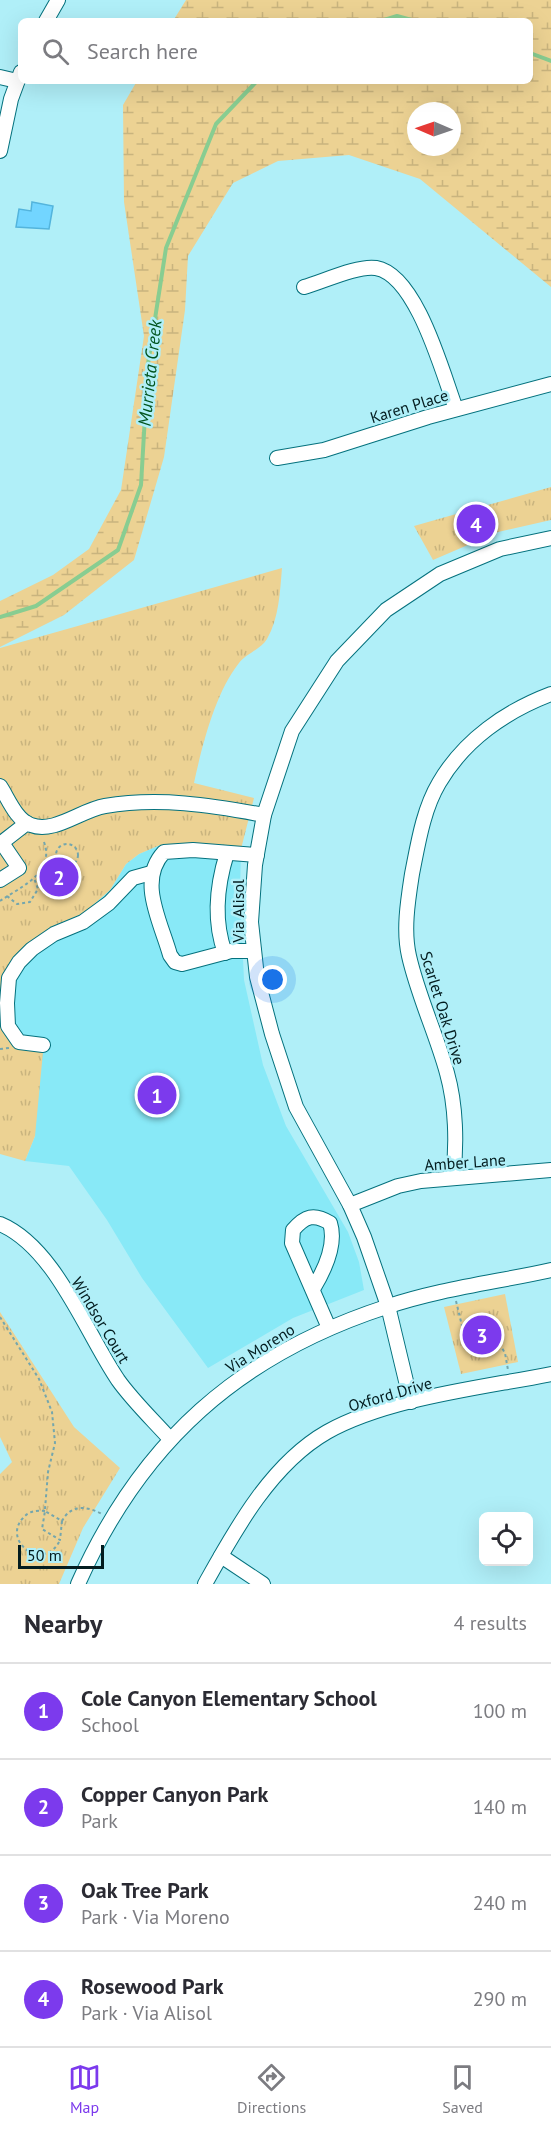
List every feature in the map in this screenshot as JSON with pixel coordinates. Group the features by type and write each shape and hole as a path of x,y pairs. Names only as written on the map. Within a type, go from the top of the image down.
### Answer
{"street":[{"path":"48,18 58,0"},
{"path":"0,76 18,76"},
{"path":"0,151 11,99 18,79"},
{"path":"304,288 365,268 378,268 391,277 411,298 423,318 456,409"},
{"name":"Karen Place","path":"277,458 324,450 456,409 551,384"},
{"name":"Via Alisol","path":"411,1402 388,1306 364,1237 350,1205 296,1107 272,1034 257,977 251,922 257,855 264,815 292,731 336,661 386,610 440,574 500,549 551,538"},
{"name":"Scarlet Oak Drive","path":"453,1177 455,1157 447,1075 408,954 406,931 408,896 419,836 439,783 471,743 496,720 525,704 551,694"},
{"path":"0,786 19,816 27,823 46,828 102,807 139,802 216,806 264,815"},
{"path":"0,880 19,868 1,843 27,823"},
{"path":"254,951 225,953 182,964 175,962 170,955 153,898 151,873 155,861 164,852 193,850 257,855"},
{"path":"225,953 217,932 219,878 227,852"},
{"path":"43,1046 19,1042 8,1026 9,978 19,962 32,949 54,934 83,922 109,903 133,878 151,873"},
{"name":"Amber Lane","path":"350,1205 398,1186 453,1177 497,1176 551,1170"},
{"path":"313,1289 323,1272 333,1231 330,1223 315,1216 306,1217 293,1230 292,1244 329,1328"},
{"name":"Windsor Court","path":"0,1224 13,1230 42,1257 127,1392 170,1439"},
{"name":"Via Moreno","path":"78,1584 110,1518 126,1492 170,1439 199,1410 249,1373 329,1328 388,1306 551,1270"},
{"name":"Oxford Drive","path":"205,1584 269,1485 306,1448 325,1433 352,1420 411,1402 551,1374"},
{"path":"221,1556 263,1584"}],"path":[{"path":"0,901 34,878 45,866 48,855 44,842"},
{"path":"68,844 76,850 78,857 74,864 68,867 60,864 56,855 61,846 68,844"},
{"path":"48,855 56,855"},
{"path":"7,896 16,904 30,902 38,889 34,878"},
{"path":"0,1049 10,1048"},
{"path":"454,1291 465,1335 470,1340 495,1340 502,1345 510,1382"},
{"path":"0,1317 39,1379 52,1412 55,1443 48,1472 42,1528 60,1540"},
{"path":"62,1521 45,1510 30,1512 20,1522 17,1537 22,1546 32,1553 43,1554 55,1550 60,1540 62,1521 71,1511 88,1507 110,1518"}],"shaded area":[{"path":"160,845 241,849 240,894 244,980 263,1065 286,1126 348,1232 359,1262 364,1290 293,1318 208,1368 142,1278 107,1220 69,1166 25,1161 35,1136 18,1047 10,1042 1,1025 6,969 51,927 84,913 110,890 126,864 139,854"}],"green space":[{"path":"186,0 551,0 551,287 420,179 349,155 278,161 233,183 188,256 185,310 164,457 134,560 64,615 0,647 0,601 53,575 89,549 121,490 144,336 124,202 123,105 135,84 533,84 533,18 175,18"},
{"path":"551,487 551,520 498,532 433,560 414,526"},
{"path":"282,568 278,605 271,631 264,643 239,663 223,689 205,737 194,783 254,798 241,849 160,845 139,854 126,864 110,890 84,913 51,927 6,969 4,1010 10,1039 18,1047 43,1052 35,1136 25,1161 0,1154 0,648"},
{"path":"505,1294 518,1362 461,1374 444,1307"},
{"path":"0,1312 74,1427 120,1468 83,1528 59,1584 0,1584 0,1474 12,1462 0,1437"}],"building":[{"path":"32,202 53,206 49,229 16,227 19,209 31,211"}],"waterway":[{"name":"Murrieta Creek","path":"391,18 397,16 404,18"},
{"name":"Murrieta Creek","path":"533,54 551,61"},
{"name":"Murrieta Creek","path":"0,617 36,606 118,550 141,485 148,364 166,248 216,124 254,84"}],"place":[{"name":"Rosewood Park","path":"476,524"},
{"name":"Copper Canyon Park","path":"59,877"},
{"name":"Cole Canyon Elementary School","path":"157,1095"},
{"name":"Oak Tree Park","path":"482,1335"}]}
